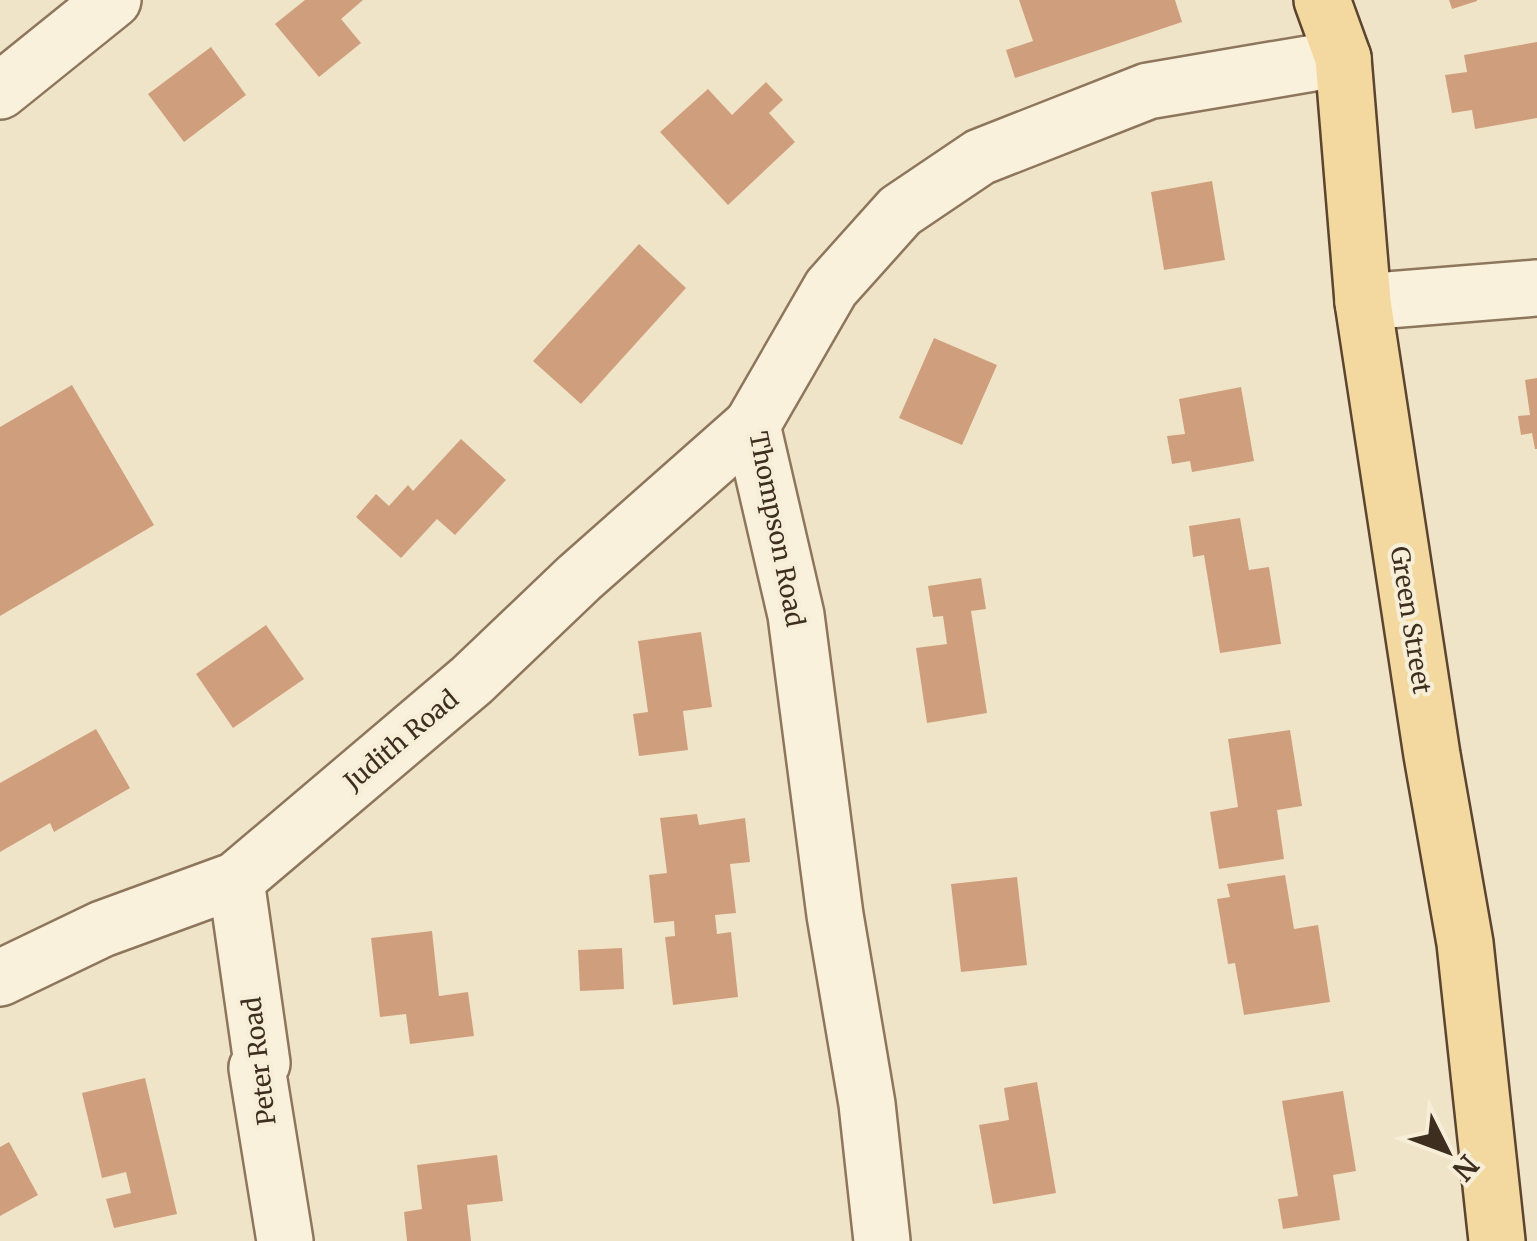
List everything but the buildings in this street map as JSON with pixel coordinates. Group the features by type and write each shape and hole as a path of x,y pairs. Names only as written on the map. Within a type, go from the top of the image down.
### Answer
{"main road":[{"name":"Green Street","path":"1322,0 1343,58 1363,302 1432,755 1465,943 1498,1241"}],"street":[{"path":"0,90 113,0"},
{"name":"Thompson Road","path":"882,1241 867,1104 835,915 796,615 752,425 832,288 900,211 980,157 1148,91 1343,58"},
{"path":"1363,302 1537,288"},
{"name":"Judith Road","path":"0,978 102,930 236,880 472,680 578,578 752,425"},
{"name":"Peter Road","path":"236,880 262,1063 257,1068 286,1241"}]}
